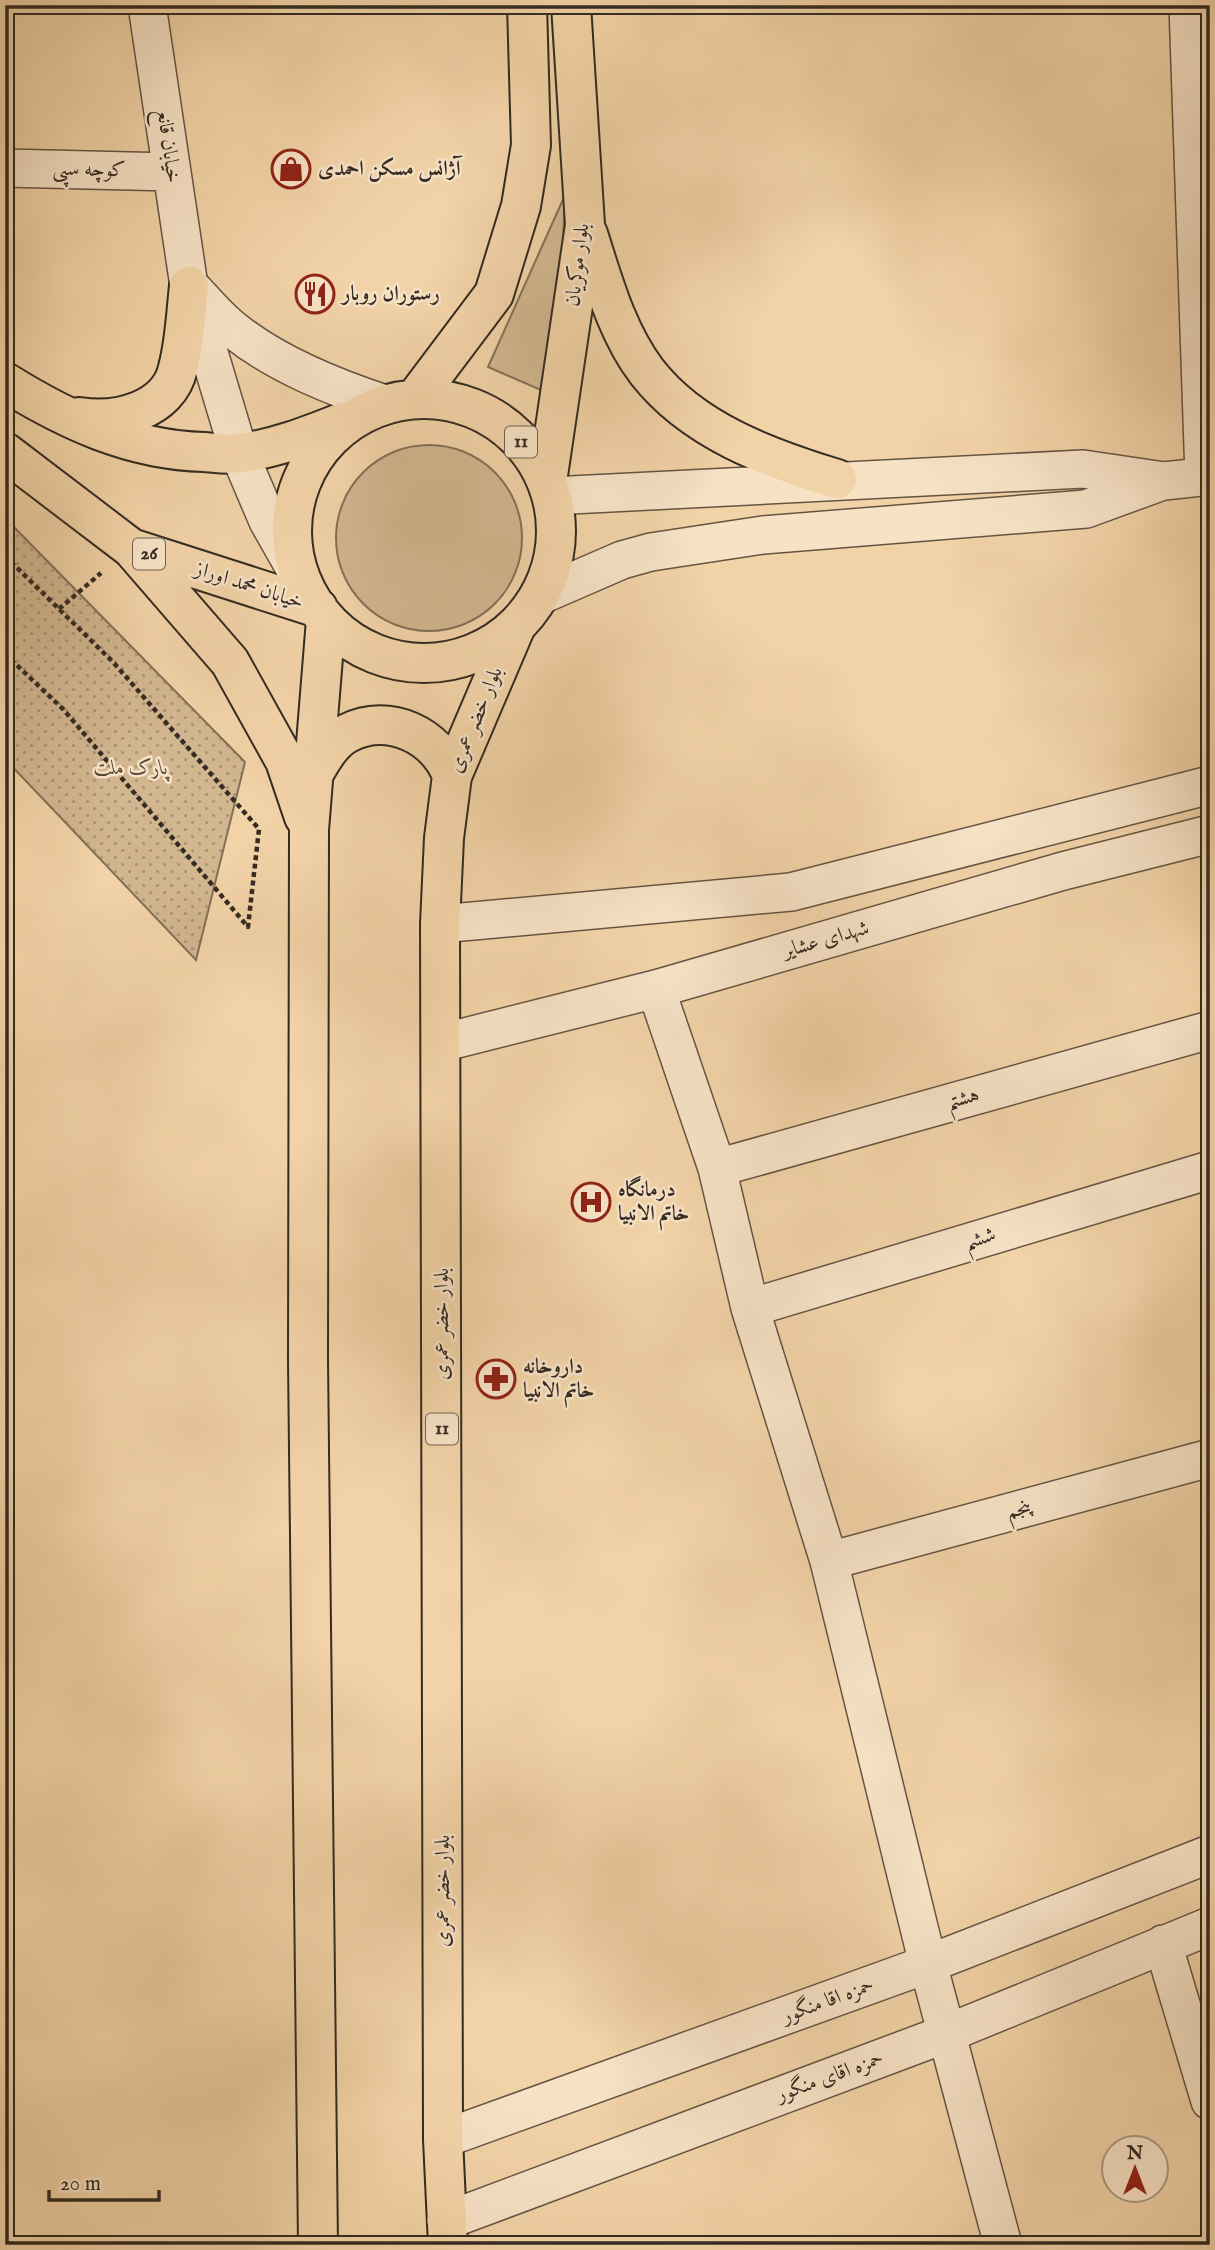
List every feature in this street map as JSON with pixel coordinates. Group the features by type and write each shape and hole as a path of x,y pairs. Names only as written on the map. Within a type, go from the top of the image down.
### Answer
{"main road":[{"name":"11","path":"385,406 456,402 495,419 526,446 549,489 556,520 554,560 539,596 516,626 487,647 455,659 420,663 375,653 354,643 322,614 298,574 291,538 294,503 307,468 328,439 385,406 494,294 522,206 531,145 527,5"},
{"name":"بلوار موکریان","path":"549,489 585,225 571,5"},
{"path":"585,225 620,325 647,372 674,400 747,447 837,480"},
{"path":"54,412 100,420 134,414 159,399 178,371 189,286"},
{"path":"5,382 54,412 128,442 180,452 239,453 297,440 385,406"},
{"name":"خیابان محمد اوراز","path":"5,452 131,548 322,614"},
{"path":"131,548 230,662 285,761 309,830"},
{"path":"317,2245 308,1360 309,830 322,614"},
{"name":"بلوار خضر عمری","path":"447,2233 443,2139 440,925 444,838 452,776 516,626"},
{"path":"313,775 324,756 349,733 384,726 422,736 438,748 452,776"}],"street":[{"name":"خیابان قانع","path":"148,5 189,286 239,453 268,521 298,574"},
{"path":"549,489 1083,469 1164,481 1207,477 1200,55 1188,5"},
{"name":"کوچه سپی","path":"5,168 172,172"},
{"path":"189,286 233,330 271,355 385,406"},
{"path":"539,596 622,560 651,552 763,535 1086,509 1164,481"},
{"path":"440,925 791,892 1210,785"},
{"name":"شهدای عشایر","path":"441,1043 656,989 1063,871 1210,834"},
{"path":"656,989 717,1168 750,1308 829,1561 928,1964 1003,2245"},
{"name":"هشتم","path":"717,1168 1210,1030"},
{"name":"ششم","path":"750,1308 1210,1170"},
{"name":"پنجم","path":"829,1561 1210,1458"},
{"name":"حمزه اقا منگور","path":"443,2139 928,1964 1210,1854"},
{"name":"حمزه اقای منگور","path":"447,2233 1210,1926"},
{"path":"1163,1944 1210,2101"}],"path":[{"path":"59,609 131,548"},
{"path":"5,556 113,662 259,829 248,927 63,709 5,654"}],"green space":[{"path":"565,195 557,397 488,367"},
{"path":"429,445 465,452 495,472 515,502 522,538 515,574 495,604 465,624 429,631 393,624 363,604 343,574 336,538 343,502 363,472 393,452"},
{"name":"پارک ملت","path":"5,518 245,762 196,960 5,759"}],"place":[{"name":"آژانس مسکن احمدی","path":"291,169"},
{"name":"رستوران روبار","path":"315,294"},
{"name":"درمانگاه خاتم الانبیا","path":"591,1202"},
{"name":"داروخانه خاتم الانبیا","path":"496,1379"}]}
